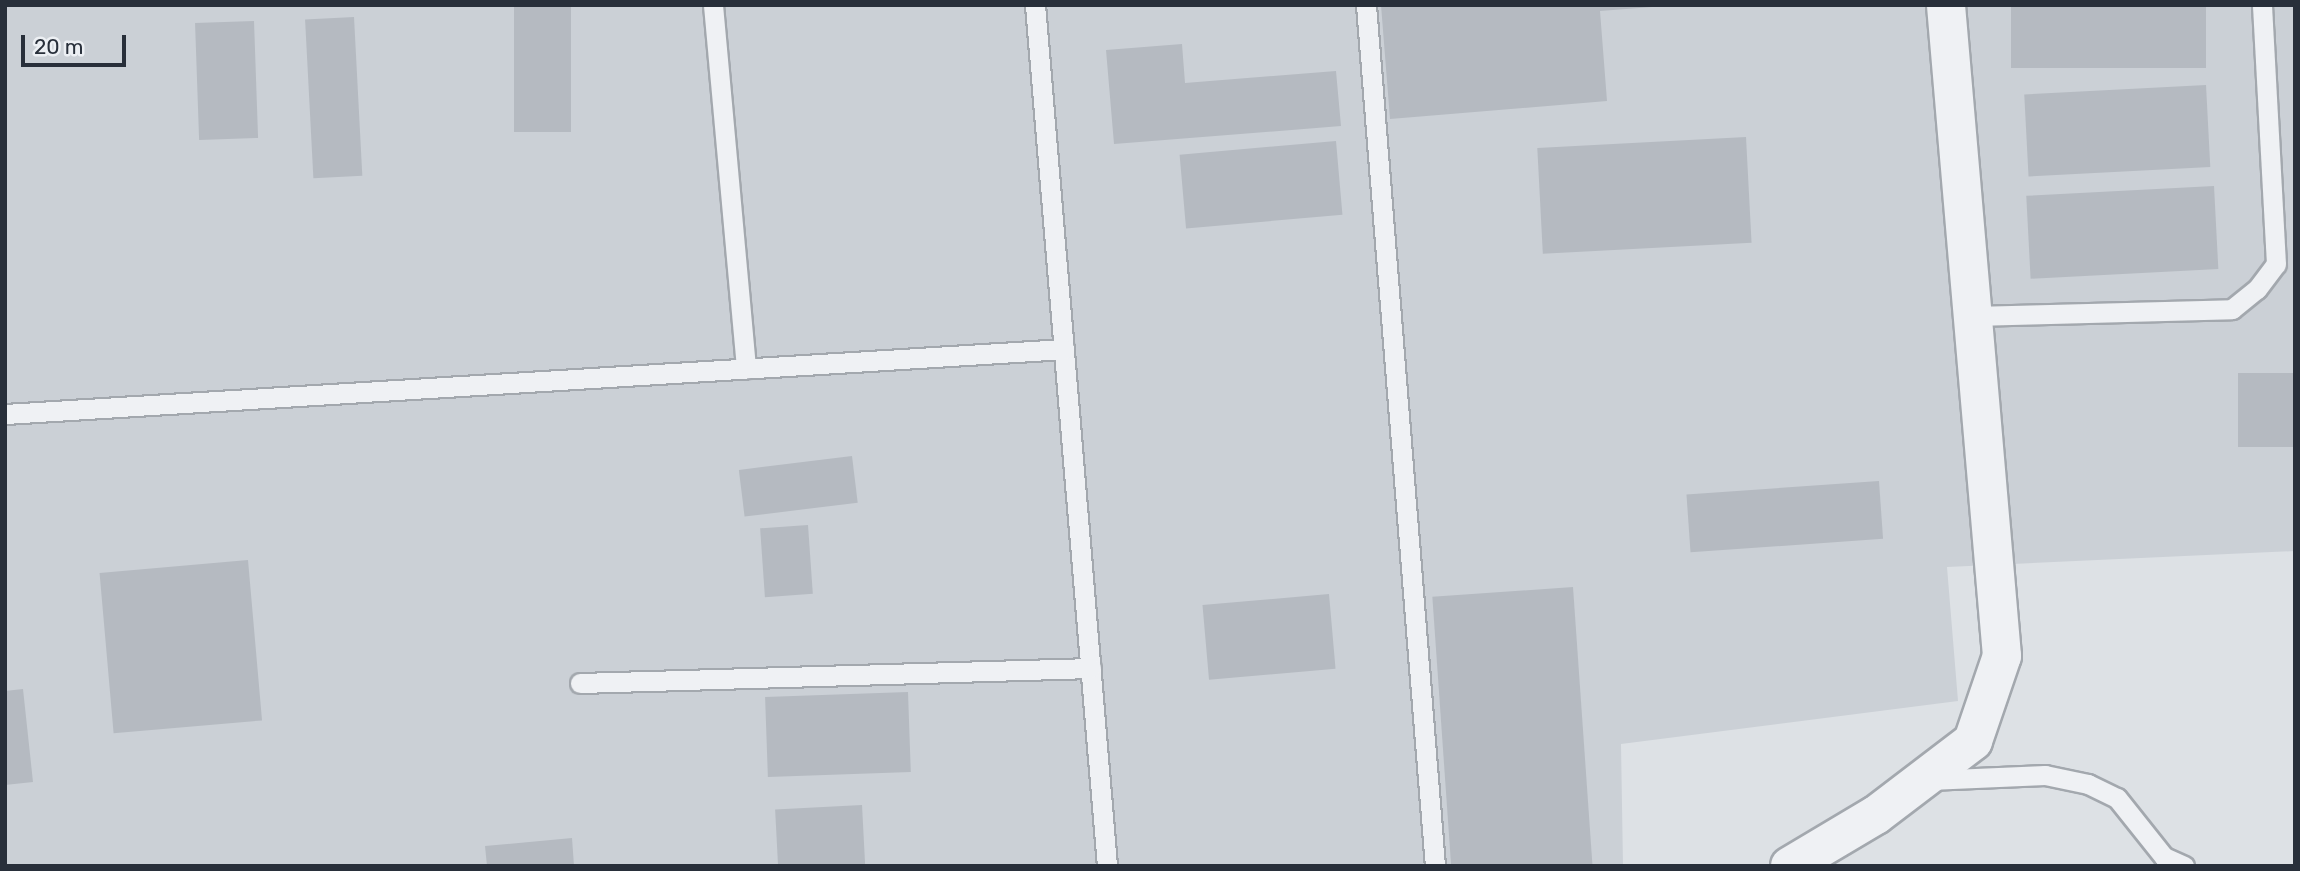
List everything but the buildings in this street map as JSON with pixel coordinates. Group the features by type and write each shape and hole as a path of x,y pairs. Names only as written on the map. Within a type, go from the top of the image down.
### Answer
{"street":[{"path":"1790,866 1876,814 1973,741 2002,656 1946,5"}],"lane":[{"path":"713,5 746,369"},
{"path":"1035,5 1107,866"},
{"path":"1366,5 1435,866"},
{"path":"1973,316 2232,309 2257,289 2276,264 2262,5"},
{"path":"5,414 1064,349"},
{"path":"580,683 1090,668"},
{"path":"1921,780 2045,775 2088,784 2117,798 2164,857 2184,866"}],"shaded area":[{"path":"5,5 2295,5 2295,551 1947,567 1958,701 1621,744 1623,866 5,866"}]}
